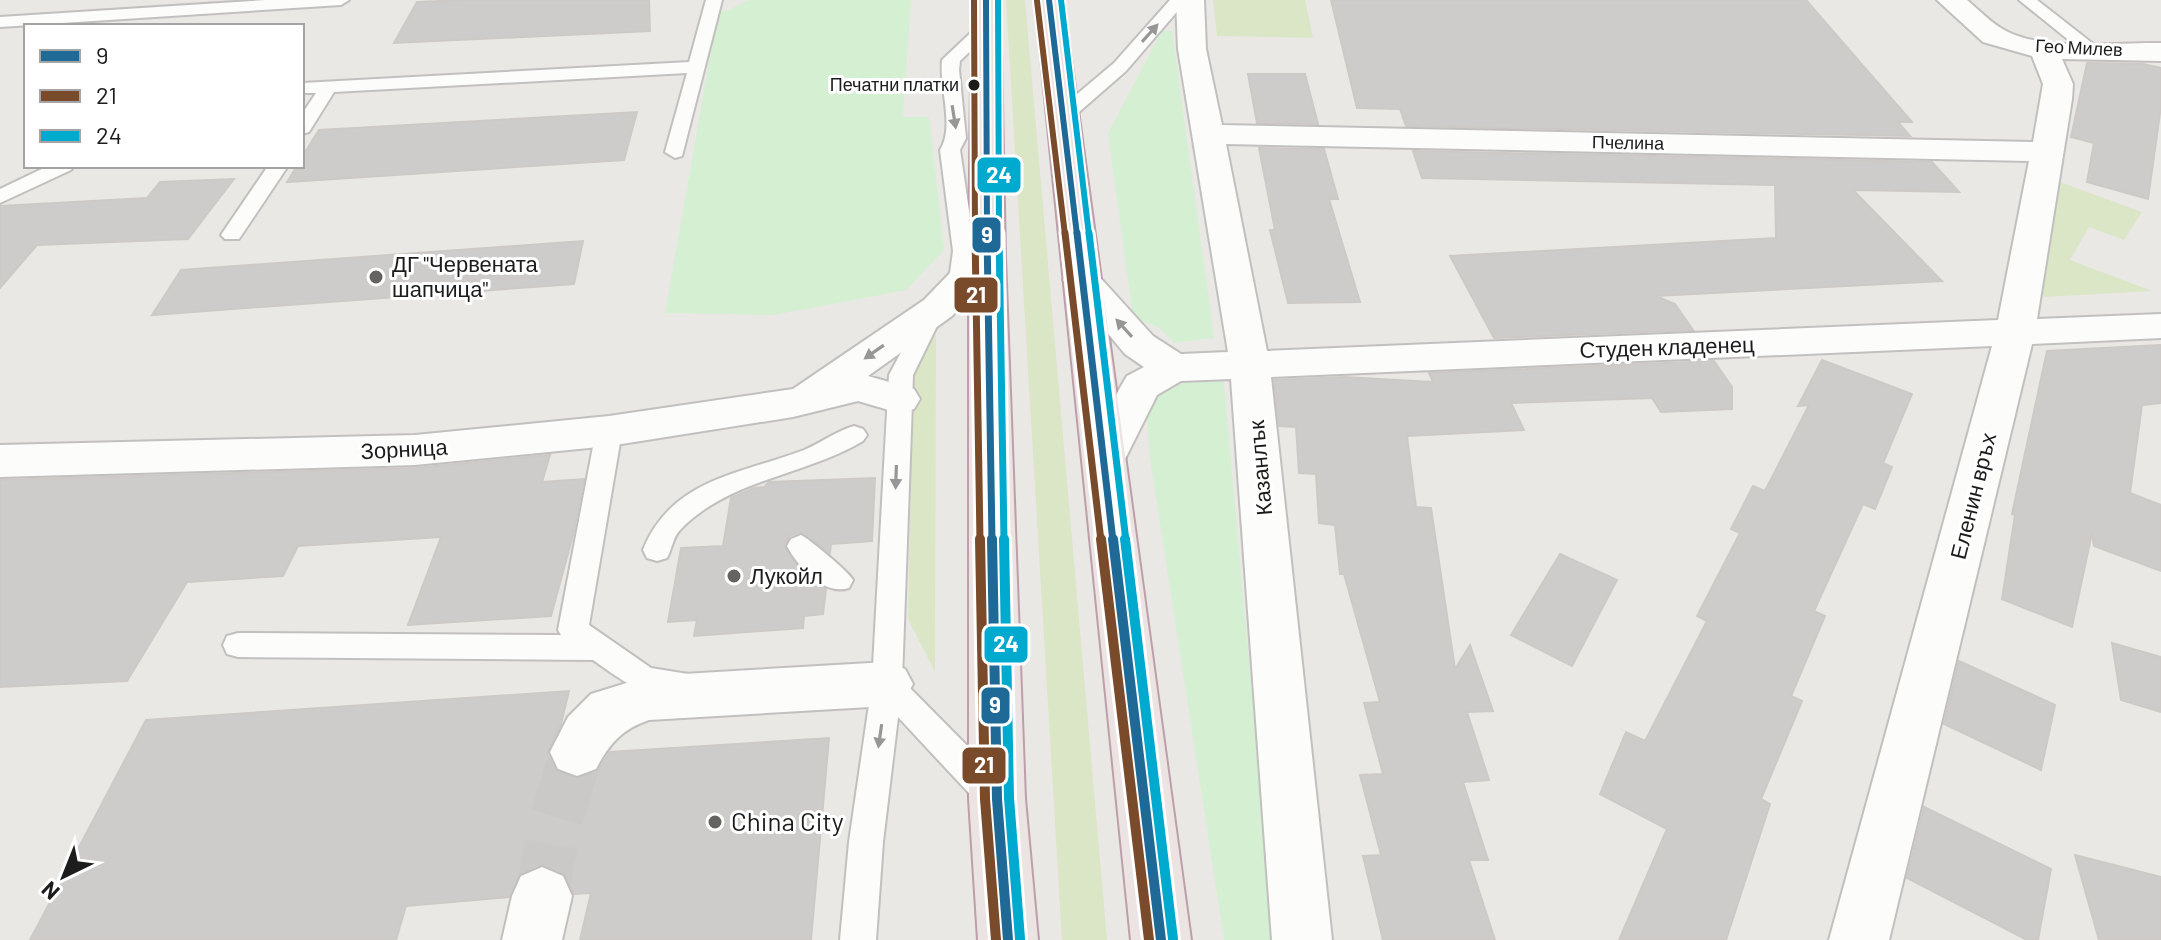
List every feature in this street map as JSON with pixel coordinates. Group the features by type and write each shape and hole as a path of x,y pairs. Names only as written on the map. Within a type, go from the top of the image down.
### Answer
{"highway":[{"path":"1049,0 1161,940"},
{"path":"986,14 997,799 1008,940"}],"street":[{"name":"Казанлък","path":"1190,0 1192,49 1250,365 1302,940"},
{"name":"Гео Милев","path":"1951,0 1998,39 2043,49 2161,52"},
{"name":"Еленин връх","path":"1859,940 2015,332 2058,84 2043,49"},
{"name":"Пчелина","path":"1209,134 2047,152"},
{"path":"805,400 938,308 987,256"},
{"path":"1082,280 1139,345 1173,368 1141,386 1104,460"},
{"name":"Студен кладенец","path":"1173,368 2161,326"},
{"name":"Зорница","path":"0,461 415,450 609,431 805,400 859,387 899,399"},
{"path":"577,752 587,733 610,710 649,698 744,690 887,684"}],"lane":[{"path":"0,20 6,11 3,0"},
{"path":"0,20 341,0"},
{"path":"675,152 714,0"},
{"path":"1064,115 1120,67 1179,0"},
{"path":"2027,0 2092,50"},
{"path":"858,940 866,842 887,684 901,375 961,273 964,251 950,150 957,138 950,92 951,60 986,14"},
{"path":"304,88 695,67"},
{"path":"304,125 329,86"},
{"path":"0,197 60,168"},
{"path":"232,235 277,168"},
{"path":"609,431 573,630 645,680 744,690"},
{"path":"657,550 667,526 699,499 738,479 799,472 854,435"},
{"path":"801,546 813,562 839,580"},
{"path":"238,645 597,648"},
{"path":"887,684 997,799"}],"green space":[{"path":"749,0 911,0 903,117 929,117 944,250 906,290 774,315 665,313 719,6 724,12"},
{"path":"1006,0 1025,0 1107,940 1062,940"},
{"path":"1213,0 1305,0 1313,38 1217,36"},
{"path":"1162,31 1172,31 1214,338 1174,343 1158,327 1133,317 1108,133"},
{"path":"2060,182 2142,212 2124,240 2089,227 2070,260 2152,291 2045,297 2031,280"},
{"path":"936,335 935,672 908,619 913,372"},
{"path":"1223,373 1274,940 1224,940 1150,458 1146,406 1171,375"}],"building":[{"path":"649,0 650,31 394,43 417,2"},
{"path":"1331,0 1806,0 1912,122 1898,122 1910,136 1406,126 1400,109 1357,108"},
{"path":"2087,63 2143,64 2161,68 2161,106 2148,199 2087,182 2094,143 2071,137"},
{"path":"1248,74 1305,74 1318,124 1257,123"},
{"path":"637,112 624,160 287,182 296,168 304,168 304,154 319,130"},
{"path":"1259,148 1324,149 1338,199 1329,199 1360,302 1288,303 1270,230 1275,230"},
{"path":"1413,151 1932,162 1959,192 1853,190 1942,281 1656,296 1675,304 1693,330 1494,338 1450,256 1776,238 1775,185 1422,178"},
{"path":"234,179 188,239 37,245 0,288 0,206 147,198 160,182"},
{"name":"ДГ \"Червената шапчица\"","path":"583,241 574,284 152,315 181,270"},
{"path":"2161,345 2161,403 2142,405 2130,493 2161,505 2161,571 2094,546 2092,533 2072,627 2002,599 2015,515 2012,514 2047,351"},
{"path":"1822,360 1912,394 1883,463 1892,467 1875,509 1863,504 1814,611 1825,616 1791,696 1802,701 1761,799 1770,804 1726,940 1619,940 1667,829 1600,794 1626,732 1645,741 1707,621 1697,616 1740,533 1731,529 1753,486 1765,491 1809,405 1798,406"},
{"path":"1714,361 1732,387 1732,409 1661,412 1652,398 1511,403 1524,430 1407,436 1416,507 1431,508 1455,669 1470,645 1493,711 1467,712 1489,780 1463,782 1488,860 1469,860 1495,940 1383,940 1363,856 1381,855 1360,775 1383,774 1364,703 1380,702 1344,574 1340,574 1335,525 1319,523 1316,474 1299,473 1296,427 1279,426 1274,380 1344,377 1433,382 1429,373"},
{"path":"550,455 542,482 584,479 573,535 551,616 408,625 441,537 298,546 283,576 187,582 127,681 0,687 0,480 415,468"},
{"path":"875,478 872,541 831,544 830,553 800,532 790,536 784,545 803,573 826,589 823,614 804,616 803,628 694,636 697,620 668,622 681,548 723,546 731,498 764,487 769,482"},
{"path":"1560,554 1617,580 1572,666 1511,635"},
{"path":"2112,643 2161,657 2161,712 2121,700"},
{"path":"1959,661 2055,705 2041,770 1944,724"},
{"path":"569,691 561,724 547,753 557,772 576,779 597,772 610,752 829,738 811,940 580,940 591,893 574,894 564,873 543,864 520,873 509,897 406,906 396,940 30,940 146,720"},
{"path":"1924,807 2051,869 2038,940 2027,940 1907,878"},
{"path":"2075,855 2161,877 2161,940 2099,940"}],"tunnel":[{"path":"542,896 555,823 577,752"}],"transit line":[{"name":"21","path":"974,0 975,256 985,799 996,940"},
{"name":"9","path":"986,0 987,256 997,799 1008,940"},
{"name":"24","path":"998,0 999,256 1009,798 1020,939"},
{"name":"9","path":"1049,0 1161,940"},
{"name":"24","path":"1061,0 1173,939"},
{"name":"21","path":"1037,1 1149,940"}],"place":[{"name":"Печатни платки","path":"974,85"},
{"name":"ДГ \"Червената шапчица\"","path":"376,277"},
{"name":"Лукойл","path":"734,576"},
{"name":"China City","path":"715,822"}]}
